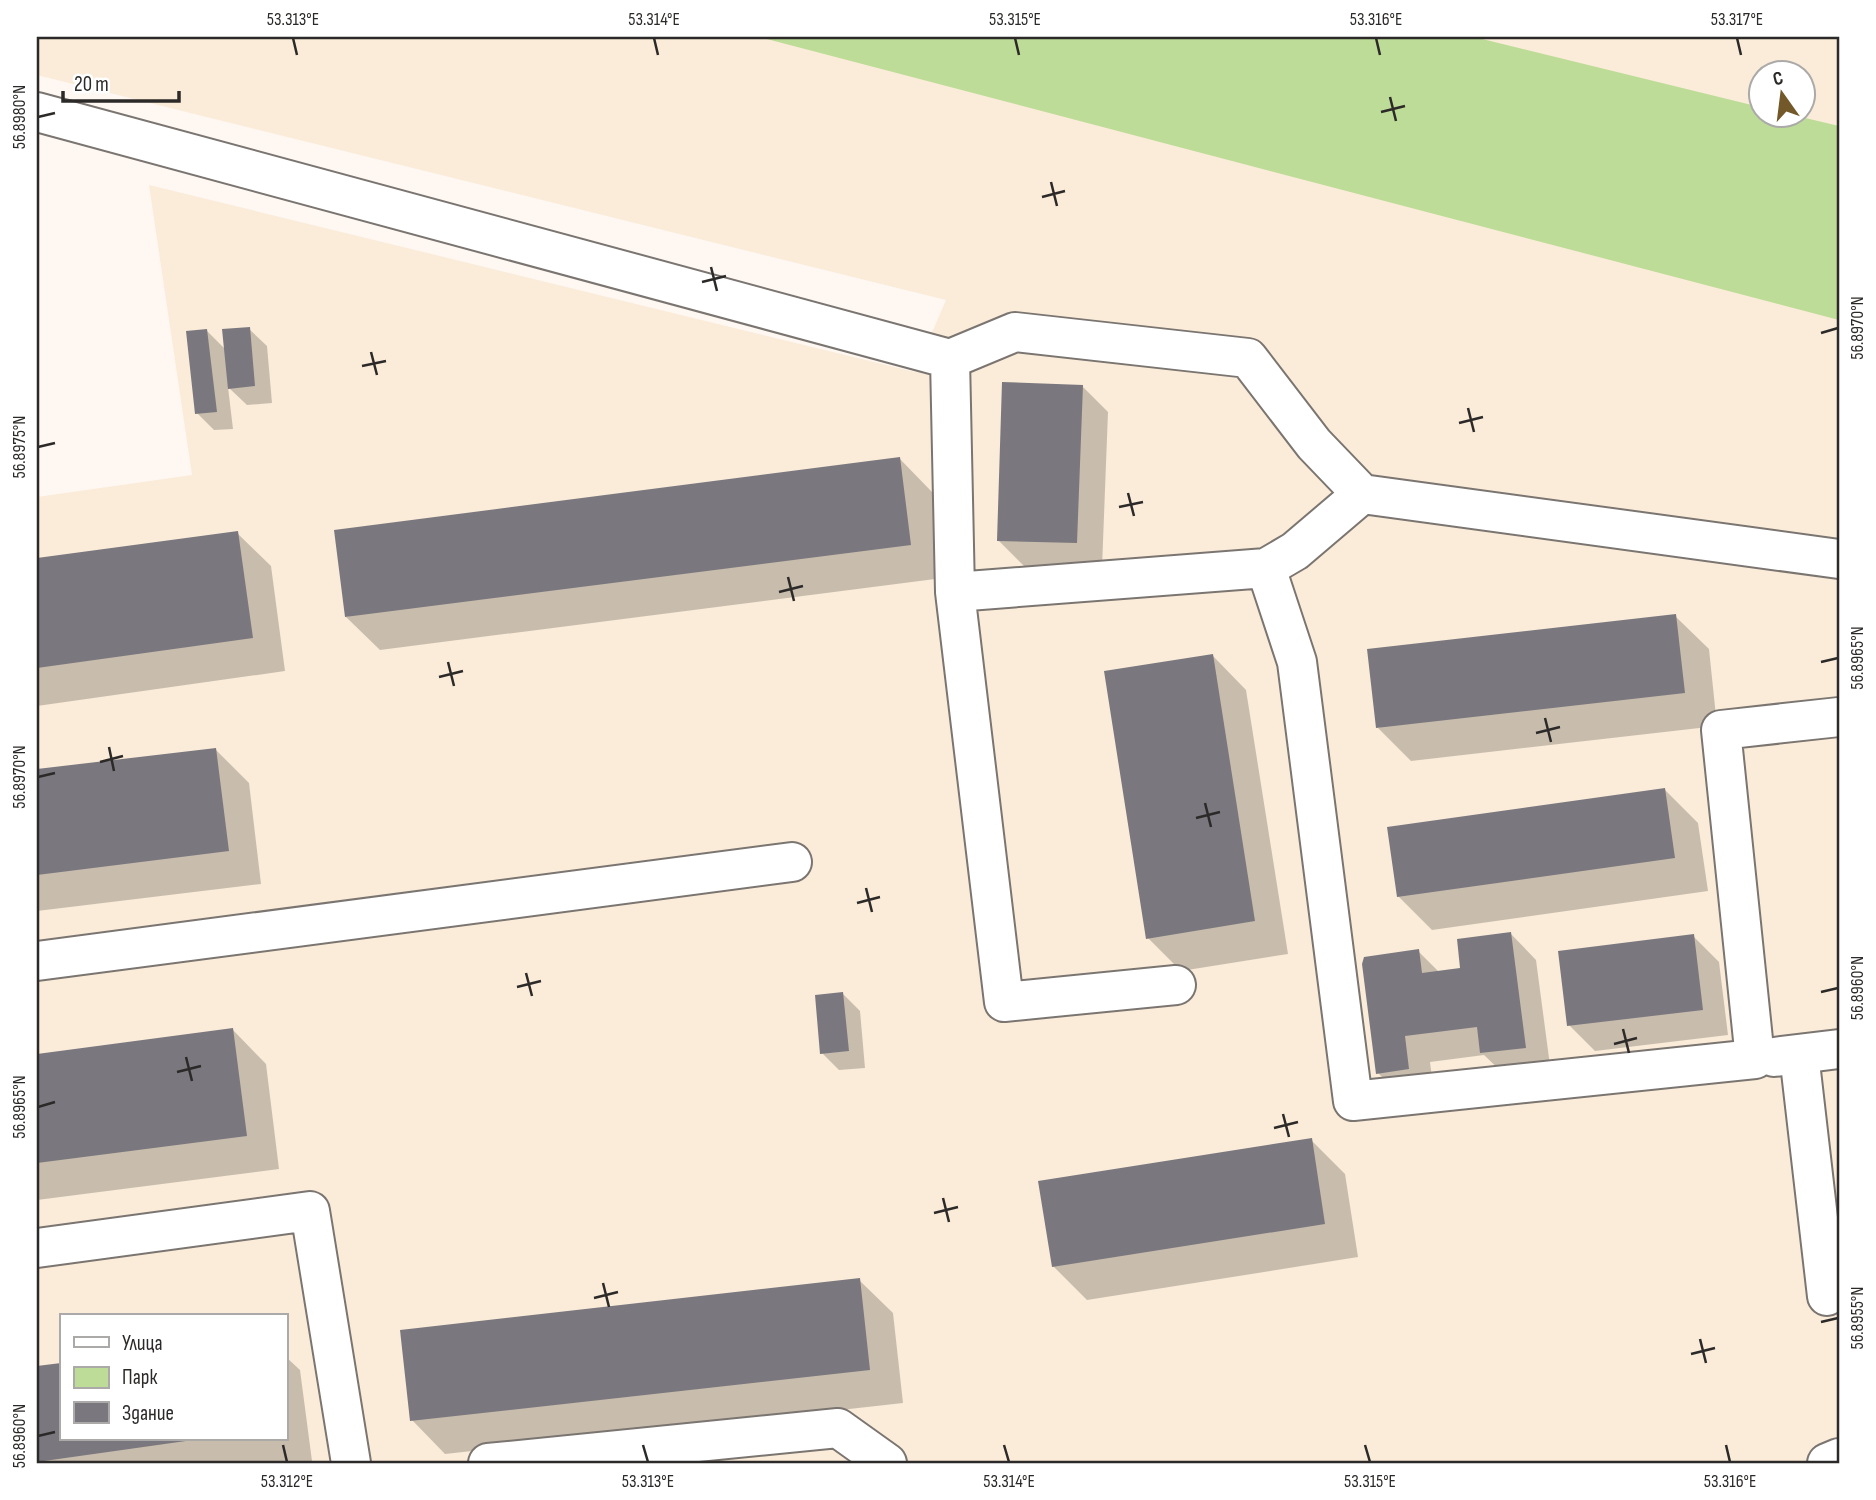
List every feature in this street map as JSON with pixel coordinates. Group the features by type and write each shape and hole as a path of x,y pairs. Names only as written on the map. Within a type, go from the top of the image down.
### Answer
{"lane":[{"path":"37,112 950,359 1015,331 1248,359 1314,444 1362,495 1839,559"},
{"path":"950,359 955,592 1004,1002 1176,985"},
{"path":"955,592 1266,568 1295,551 1362,495"},
{"path":"1266,568 1297,662 1353,1101 1839,1049"},
{"path":"1755,1059 1721,730 1839,717"},
{"path":"37,961 792,862"},
{"path":"1799,1054 1827,1296"},
{"path":"37,1248 310,1211 351,1463"},
{"path":"488,1463 838,1428 887,1463"},
{"path":"1827,1463 1839,1458"}],"shaded area":[{"path":"37,37 1839,37 1839,1463 37,1463 37,497 192,475 149,185 915,372 946,300 37,75"}],"green space":[{"path":"759,37 1474,37 1746,104 1746,130 1816,130 1816,121 1839,126 1839,320"}],"building":[{"path":"250,327 255,386 228,389 222,329"},
{"path":"207,329 217,412 195,414 186,331"},
{"path":"1002,382 1083,385 1077,543 997,541"},
{"path":"900,457 911,545 345,617 334,530"},
{"path":"238,531 253,638 37,668 37,558"},
{"path":"1676,614 1685,693 1376,728 1367,649"},
{"path":"1213,654 1255,921 1146,939 1104,671"},
{"path":"216,748 229,851 37,875 37,769"},
{"path":"1665,788 1675,858 1397,897 1387,827"},
{"path":"1511,932 1526,1048 1480,1053 1477,1027 1405,1036 1409,1069 1376,1074 1362,964 1364,957 1419,949 1422,973 1460,968 1457,939"},
{"path":"1694,934 1703,1010 1567,1026 1558,951"},
{"path":"843,992 849,1051 820,1054 815,995"},
{"path":"233,1028 247,1136 37,1163 37,1054"},
{"path":"1312,1138 1325,1224 1052,1267 1038,1181"},
{"path":"860,1278 870,1370 410,1421 400,1330"},
{"path":"60,1363 60,1440 193,1440 37,1462 37,1366"}]}
